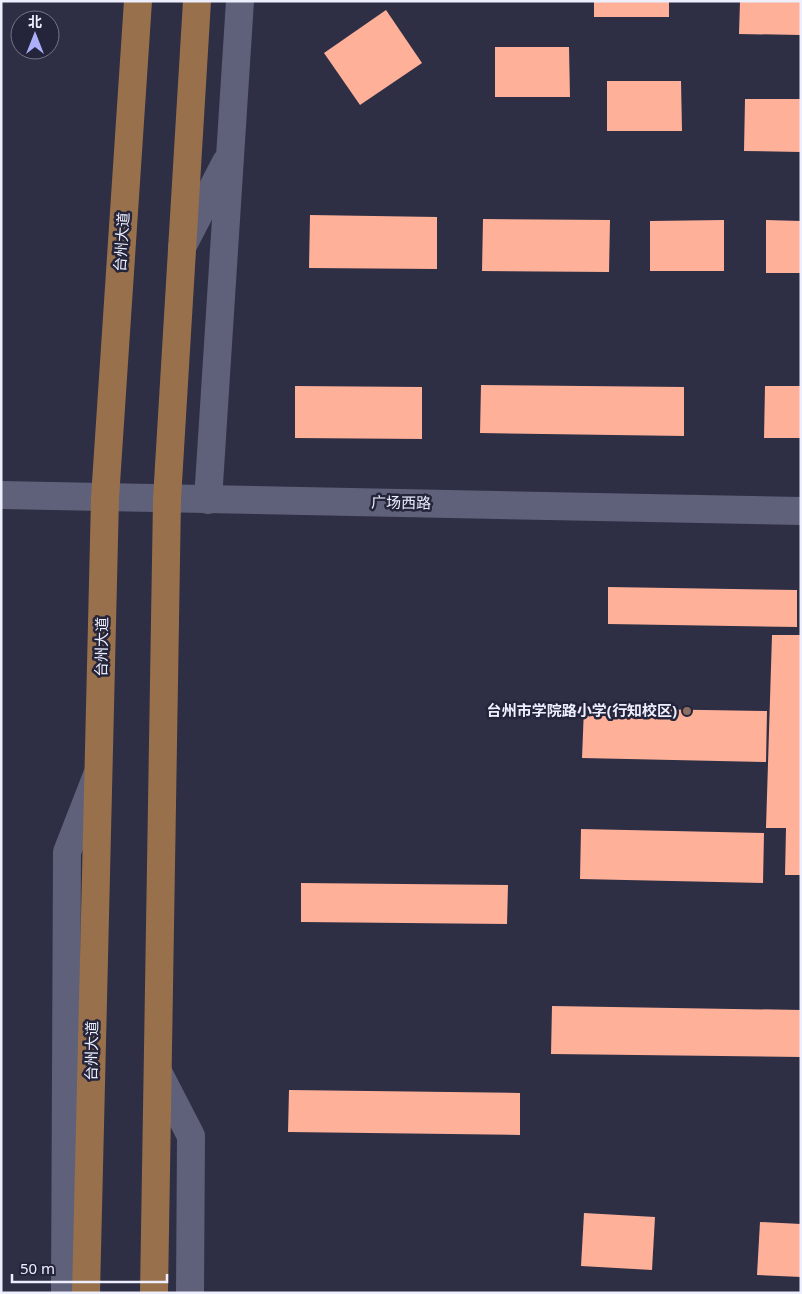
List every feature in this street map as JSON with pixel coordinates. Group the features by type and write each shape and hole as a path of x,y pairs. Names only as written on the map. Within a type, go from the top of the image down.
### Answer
{"main road":[{"name":"台州大道","path":"86,1293 105,498 138,1"},
{"path":"154,1293 167,499 198,1"},
{"path":"208,500 240,1"},
{"path":"182,247 231,153"},
{"name":"广场西路","path":"1,495 801,511"},
{"path":"65,1293 67,852 99,772"},
{"path":"158,1072 191,1136 190,1293"}],"building":[{"path":"594,1 669,1 669,17 594,17"},
{"path":"740,1 801,1 801,35 739,34"},
{"path":"386,10 422,63 360,105 324,53"},
{"path":"495,47 569,47 570,97 495,97"},
{"path":"607,81 681,81 682,131 607,131"},
{"path":"745,99 801,99 801,152 744,151"},
{"path":"310,215 437,217 437,269 309,268"},
{"path":"483,219 610,220 609,272 482,271"},
{"path":"724,220 724,271 650,271 650,221"},
{"path":"766,220 801,221 801,273 766,273"},
{"path":"481,385 684,387 684,436 480,433"},
{"path":"295,386 422,387 422,439 295,438"},
{"path":"765,386 801,386 801,438 764,438"},
{"path":"608,587 797,590 797,627 608,624"},
{"path":"772,635 801,635 801,875 785,875 786,828 766,828"},
{"path":"584,708 767,711 766,762 582,758"},
{"path":"581,829 764,833 763,883 580,879"},
{"path":"301,883 508,885 507,924 301,922"},
{"path":"552,1006 801,1010 801,1057 551,1054"},
{"path":"289,1090 520,1093 520,1135 288,1132"},
{"path":"584,1213 655,1217 652,1270 581,1266"},
{"path":"760,1222 801,1224 801,1277 757,1275"}],"place":[{"name":"台州市学院路小学(行知校区)","path":"687,711"}]}
